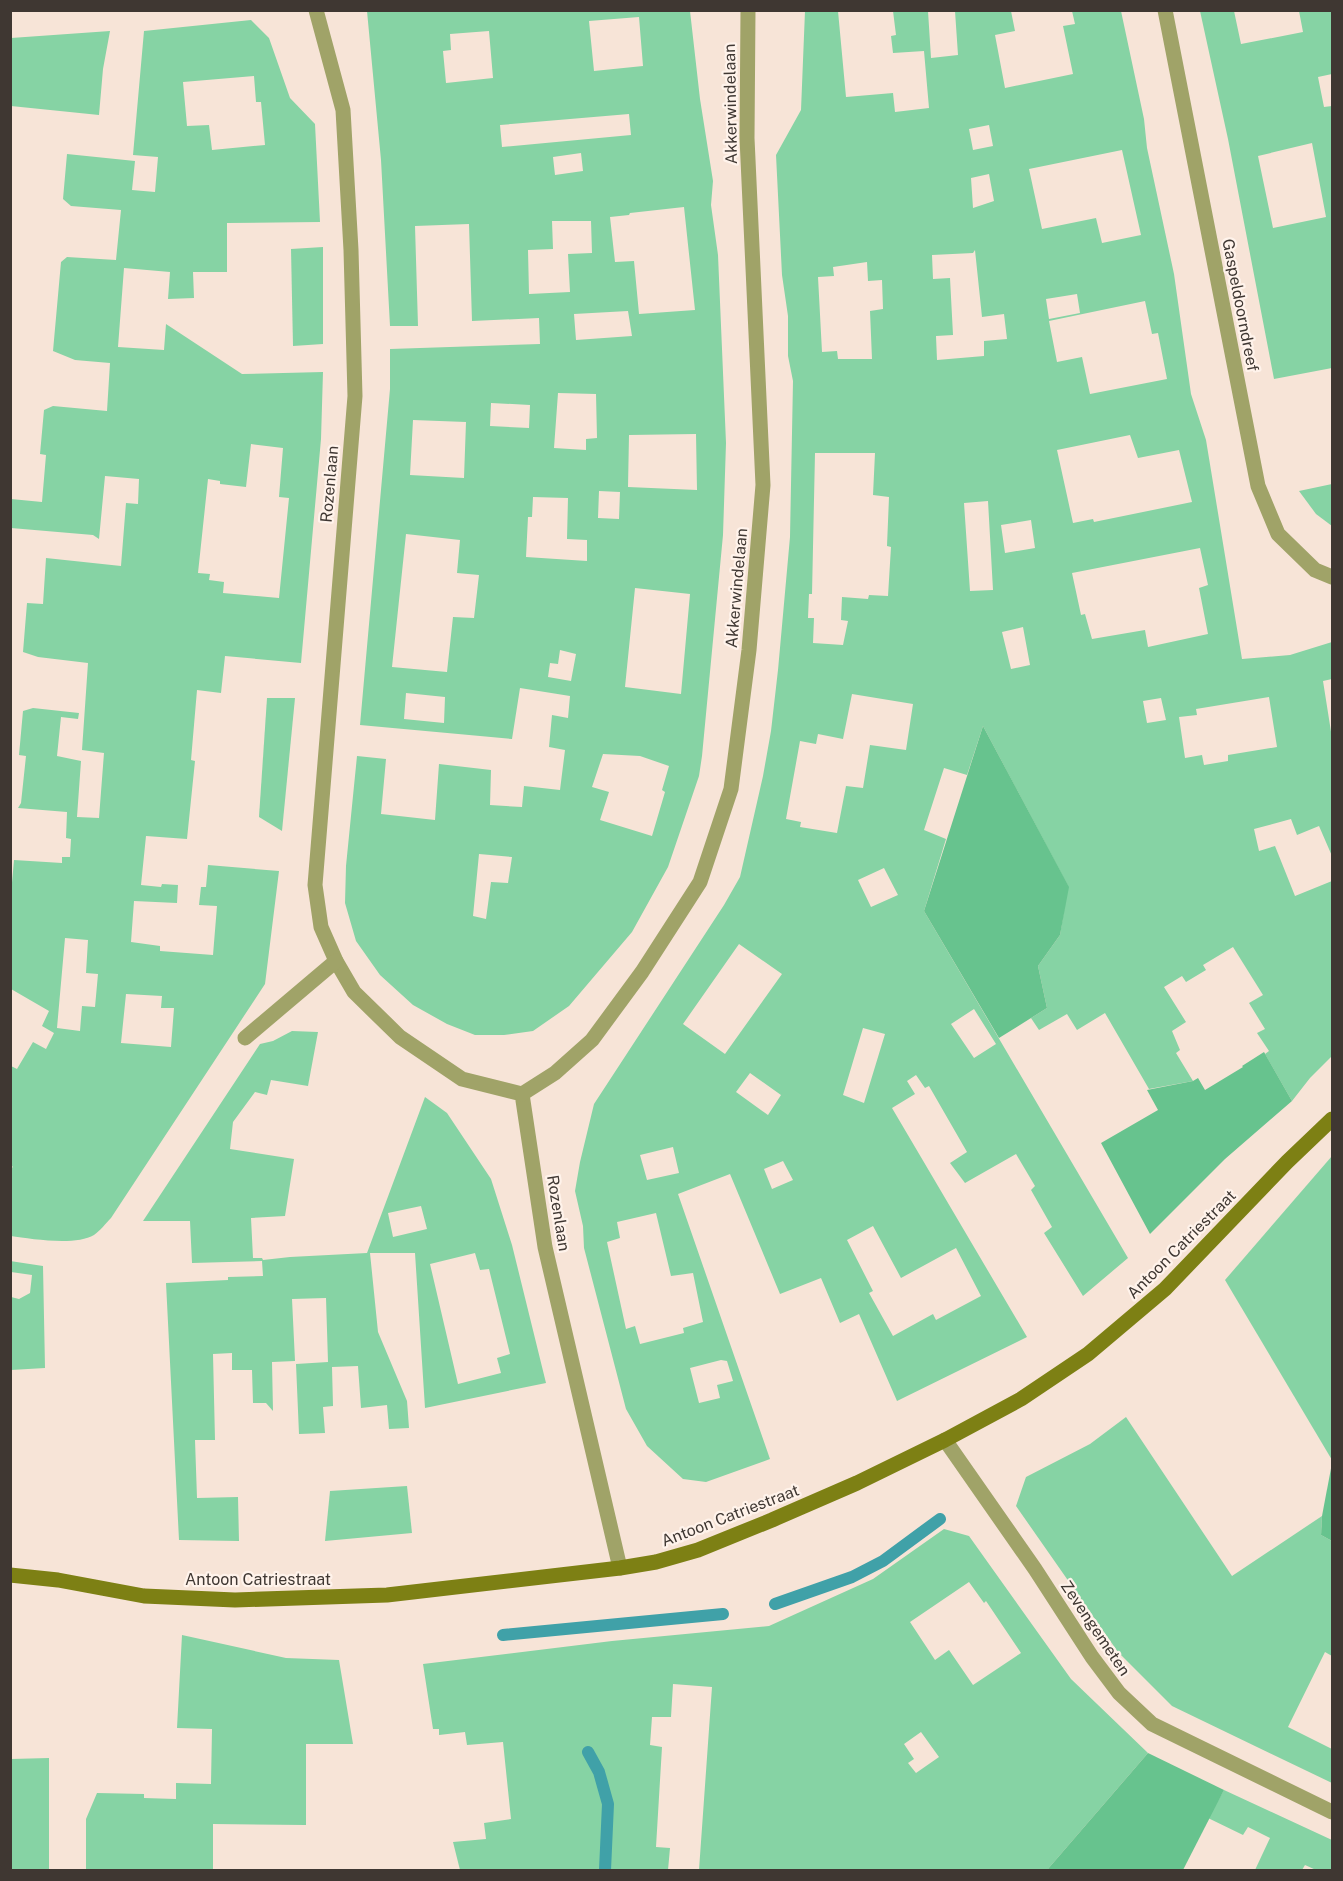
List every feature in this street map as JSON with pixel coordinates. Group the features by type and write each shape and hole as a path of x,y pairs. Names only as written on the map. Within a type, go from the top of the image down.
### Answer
{"main road":[{"name":"Antoon Catriestraat","path":"10,1575 58,1580 144,1596 235,1600 387,1595 620,1568 656,1562 698,1550 857,1484 1021,1400 1096,1346 1165,1289 1287,1162 1332,1119"}],"street":[{"name":"Rozenlaan","path":"316,10 343,110 351,250 355,396 315,885 321,927 336,961 354,992 400,1037 462,1079 522,1094 545,1247 620,1568"},
{"name":"Akkerwindelaan","path":"522,1094 555,1073 592,1040 642,972 700,882 731,789 749,650 763,485 747,138 748,10"},
{"name":"Gaspeldoorndreef","path":"1165,10 1258,486 1278,534 1315,570 1332,577"},
{"path":"245,1038 336,961"},
{"name":"Zevengemeten","path":"945,1440 1119,1694 1152,1724 1332,1812"}],"green space":[{"path":"367,11 690,11 700,99 713,181 711,205 718,255 726,443 723,535 699,776 668,867 632,932 569,1006 533,1031 504,1035 475,1035 447,1024 413,1005 380,975 356,941 345,903 346,866 357,756 386,759 381,814 435,820 439,764 491,770 490,805 522,807 524,786 560,790 565,750 549,747 552,715 568,718 570,696 520,688 512,739 360,725 390,389 390,349 540,344 539,318 472,321 469,224 415,226 418,326 390,326 381,160","holes":["639,17 643,66 594,71 589,21","489,31 493,78 446,83 443,51 451,50 450,34","629,114 631,135 502,147 500,125","581,153 583,171 555,175 553,157","684,207 695,310 639,314 634,261 615,262 610,217","552,221 591,221 592,253 568,254 570,292 529,294 528,250 553,249","628,311 632,336 576,340 574,314","558,393 596,394 597,438 586,439 586,450 554,448","491,403 530,405 529,428 490,426","413,420 466,422 464,478 410,475","696,434 697,490 628,487 629,435","599,491 620,492 619,519 598,518","533,497 568,498 567,539 587,540 587,561 526,557 528,517 532,517","406,534 460,540 457,573 479,575 474,618 453,617 447,672 392,667","635,588 690,594 681,694 625,687","560,650 576,654 571,681 548,677 550,663 558,664","406,693 445,697 444,723 404,719","603,754 640,756 669,766 662,790 665,792 652,836 600,820 609,792 592,787","479,854 512,857 508,883 491,882 486,919 473,916"]},
{"path":"805,11 838,11 846,97 893,93 895,112 929,108 924,51 893,53 891,36 896,35 893,11 928,11 931,58 958,55 955,11 1011,11 1015,31 995,35 1005,88 1073,74 1063,26 1075,24 1072,11 1121,11 1174,274 1191,394 1206,440 1242,659 1290,655 1332,642 1332,679 1323,681 1332,738 1332,856 1319,826 1297,835 1291,819 1254,829 1259,851 1275,846 1295,896 1332,881 1332,1056 1310,1078 1292,1101 1265,1054 1269,1051 1257,1033 1265,1029 1249,1003 1263,995 1233,947 1203,965 1206,970 1186,982 1182,976 1164,987 1186,1022 1172,1031 1180,1050 1176,1053 1193,1081 1149,1089 1105,1013 1077,1030 1067,1014 1039,1030 1031,1018 1047,1008 1038,966 1060,935 1068,886 983,726 967,775 944,768 924,830 946,839 924,911 1128,1258 1083,1296 1044,1233 1052,1227 1031,1190 1035,1186 1016,1154 965,1183 950,1163 967,1152 929,1086 925,1088 916,1075 907,1081 915,1094 892,1108 1027,1337 897,1401 859,1314 840,1323 821,1278 780,1294 730,1174 678,1194 770,1459 706,1482 683,1479 647,1446 626,1409 584,1248 583,1226 575,1191 594,1104 740,877 763,776 778,670 790,537 793,381 788,356 788,316 782,275 776,155 801,110","holes":["989,125 993,146 973,150 969,129","1122,150 1141,235 1102,243 1096,218 1042,229 1029,169","989,174 994,201 973,208 971,178","975,250 982,317 1004,314 1007,339 984,341 984,356 937,360 936,336 953,335 950,278 933,279 932,255 973,253","867,262 868,281 882,280 883,309 870,311 872,359 838,359 837,351 822,352 818,277 834,276 833,267","1077,294 1080,313 1049,319 1046,299","1145,301 1152,334 1158,333 1167,379 1090,394 1082,357 1057,362 1049,321","1130,435 1138,458 1179,450 1192,502 1094,522 1093,519 1073,523 1057,450","815,453 875,453 873,495 889,497 887,546 891,547 888,596 869,595 868,599 842,597 841,620 848,621 843,645 813,643 814,618 808,618 809,594 812,594","988,501 993,590 970,591 964,503","1031,520 1035,548 1005,553 1001,525","1200,548 1208,585 1199,588 1208,634 1148,647 1145,630 1092,639 1085,614 1081,615 1072,573","1023,627 1030,665 1011,669 1002,632","852,694 913,704 906,750 870,745 863,788 846,786 837,833 800,827 801,822 786,819 800,741 816,744 818,734 843,739","1269,697 1277,747 1228,755 1228,761 1204,765 1202,755 1185,758 1179,717 1197,715 1196,709","1161,698 1166,720 1147,723 1143,701","884,868 898,895 871,907 858,880","739,944 782,974 725,1054 683,1024","974,1009 996,1044 974,1058 951,1024","863,1028 885,1034 864,1103 843,1095","750,1073 781,1095 768,1115 736,1092","673,1147 679,1173 647,1180 640,1155","783,1161 793,1180 772,1189 764,1169","656,1213 671,1276 693,1273 703,1322 683,1328 684,1333 640,1344 635,1326 626,1329 607,1242 620,1238 617,1222","873,1226 901,1278 956,1248 981,1296 936,1320 933,1314 893,1336 869,1293 873,1291 847,1240","721,1360 727,1361 733,1381 717,1385 720,1398 699,1403 690,1368"]},
{"path":"1200,11 1234,11 1241,44 1303,32 1299,11 1332,11 1332,74 1318,77 1324,107 1332,106 1332,368 1274,379 1228,139","holes":["1312,143 1326,217 1273,228 1258,156"]},
{"path":"251,20 269,38 290,98 315,124 320,222 227,223 227,272 193,272 194,298 168,299 170,272 124,268 118,347 164,350 166,324 242,374 323,372 321,439 301,663 225,656 221,693 197,690 191,760 195,761 187,839 146,836 141,885 161,887 162,884 178,885 177,903 134,901 131,942 160,946 160,951 213,955 217,906 199,905 201,887 206,887 208,865 279,871 265,984 111,1218 94,1235 86,1238 65,1241 41,1240 11,1236 10,1169 13,1167 10,1164 11,1066 17,1069 33,1042 46,1049 54,1033 42,1026 49,1011 11,989 10,905 14,860 62,863 62,857 70,857 71,839 66,838 67,812 18,808 21,803 26,756 19,755 23,711 33,708 79,713 78,719 61,717 57,756 81,761 77,817 99,818 104,753 82,750 88,663 38,657 23,652 27,603 43,604 46,558 121,566 126,503 138,504 139,479 105,476 99,539 93,535 11,528 11,499 42,502 46,455 40,454 44,410 53,406 107,411 110,363 75,360 53,351 61,262 67,257 116,260 121,210 71,206 63,199 67,154 135,161 132,190 155,192 158,157 133,155 144,31","holes":["254,76 256,102 261,102 265,145 212,150 209,125 187,126 183,82","251,444 283,448 279,497 289,498 279,598 223,593 224,582 209,580 210,574 198,573 208,479 220,481 220,484 246,487","65,938 88,940 86,973 98,974 95,1007 82,1006 80,1031 57,1028","126,994 162,996 161,1008 174,1008 171,1047 121,1043"]},
{"path":"110,31 103,69 99,115 11,106 11,38"},
{"path":"323,247 323,344 293,346 291,249"},
{"path":"1332,484 1332,526 1316,514 1299,491"},
{"path":"267,698 295,698 282,831 259,817"},
{"path":"983,726 1069,887 1060,935 1038,966 1047,1008 999,1038 924,911"},
{"path":"292,1031 318,1032 308,1086 271,1080 267,1095 255,1092 233,1122 230,1149 294,1159 285,1216 251,1218 253,1258 263,1260 367,1253 425,1097 447,1113 491,1179 512,1245 546,1383 425,1408 415,1253 370,1253 378,1332 407,1401 409,1428 389,1429 387,1405 361,1408 358,1366 332,1367 333,1406 323,1407 325,1433 299,1434 296,1364 328,1362 326,1298 292,1299 295,1361 272,1362 273,1411 266,1403 253,1403 252,1370 232,1370 232,1353 213,1354 215,1440 195,1440 197,1498 238,1497 239,1541 179,1540 166,1283 263,1276 262,1261 192,1263 190,1221 143,1221 260,1044 273,1041","holes":["421,1206 427,1229 393,1237 388,1213","475,1253 480,1270 489,1269 510,1354 497,1358 501,1373 458,1384 430,1264"]},
{"path":"1264,1052 1292,1101 1225,1159 1150,1234 1101,1143 1158,1110 1147,1090 1198,1078 1205,1090"},
{"path":"1332,1156 1332,1460 1225,1280"},
{"path":"10,1261 43,1266 45,1368 11,1370 11,1297 19,1299 30,1293 32,1275 11,1272"},
{"path":"1126,1417 1232,1576 1322,1516 1321,1535 1332,1541 1332,1656 1325,1652 1288,1727 1332,1749 1332,1783 1172,1706 1118,1652 1016,1506 1026,1477 1090,1444"},
{"path":"1332,1463 1332,1541 1321,1535 1322,1516"},
{"path":"407,1486 412,1533 325,1541 330,1491"},
{"path":"944,1529 969,1536 1071,1679 1148,1753 1047,1870 699,1870 712,1687 673,1684 671,1717 652,1717 650,1745 662,1747 656,1847 670,1848 668,1870 460,1870 453,1842 486,1839 484,1823 511,1819 503,1742 467,1745 465,1732 439,1735 439,1729 433,1729 423,1664 612,1641 769,1626 873,1579","holes":["969,1582 984,1603 986,1601 1021,1653 973,1685 949,1650 935,1660 910,1622","921,1732 939,1757 916,1773 908,1763 914,1759 904,1744"]},
{"path":"182,1635 286,1658 339,1660 353,1744 306,1744 306,1825 213,1824 213,1870 86,1870 86,1819 97,1793 144,1794 144,1798 176,1799 176,1783 211,1784 212,1729 177,1728"},
{"path":"1148,1753 1224,1790 1183,1870 1047,1870"},
{"path":"49,1758 49,1870 11,1870 11,1759"},
{"path":"1224,1790 1332,1840 1332,1870 1316,1870 1305,1865 1302,1870 1255,1870 1270,1838 1248,1827 1243,1835 1208,1818"}],"waterway":[{"path":"775,1604 852,1577 883,1561 940,1519"},
{"path":"503,1635 723,1614"},
{"path":"588,1752 599,1772 608,1804 605,1870"}]}
